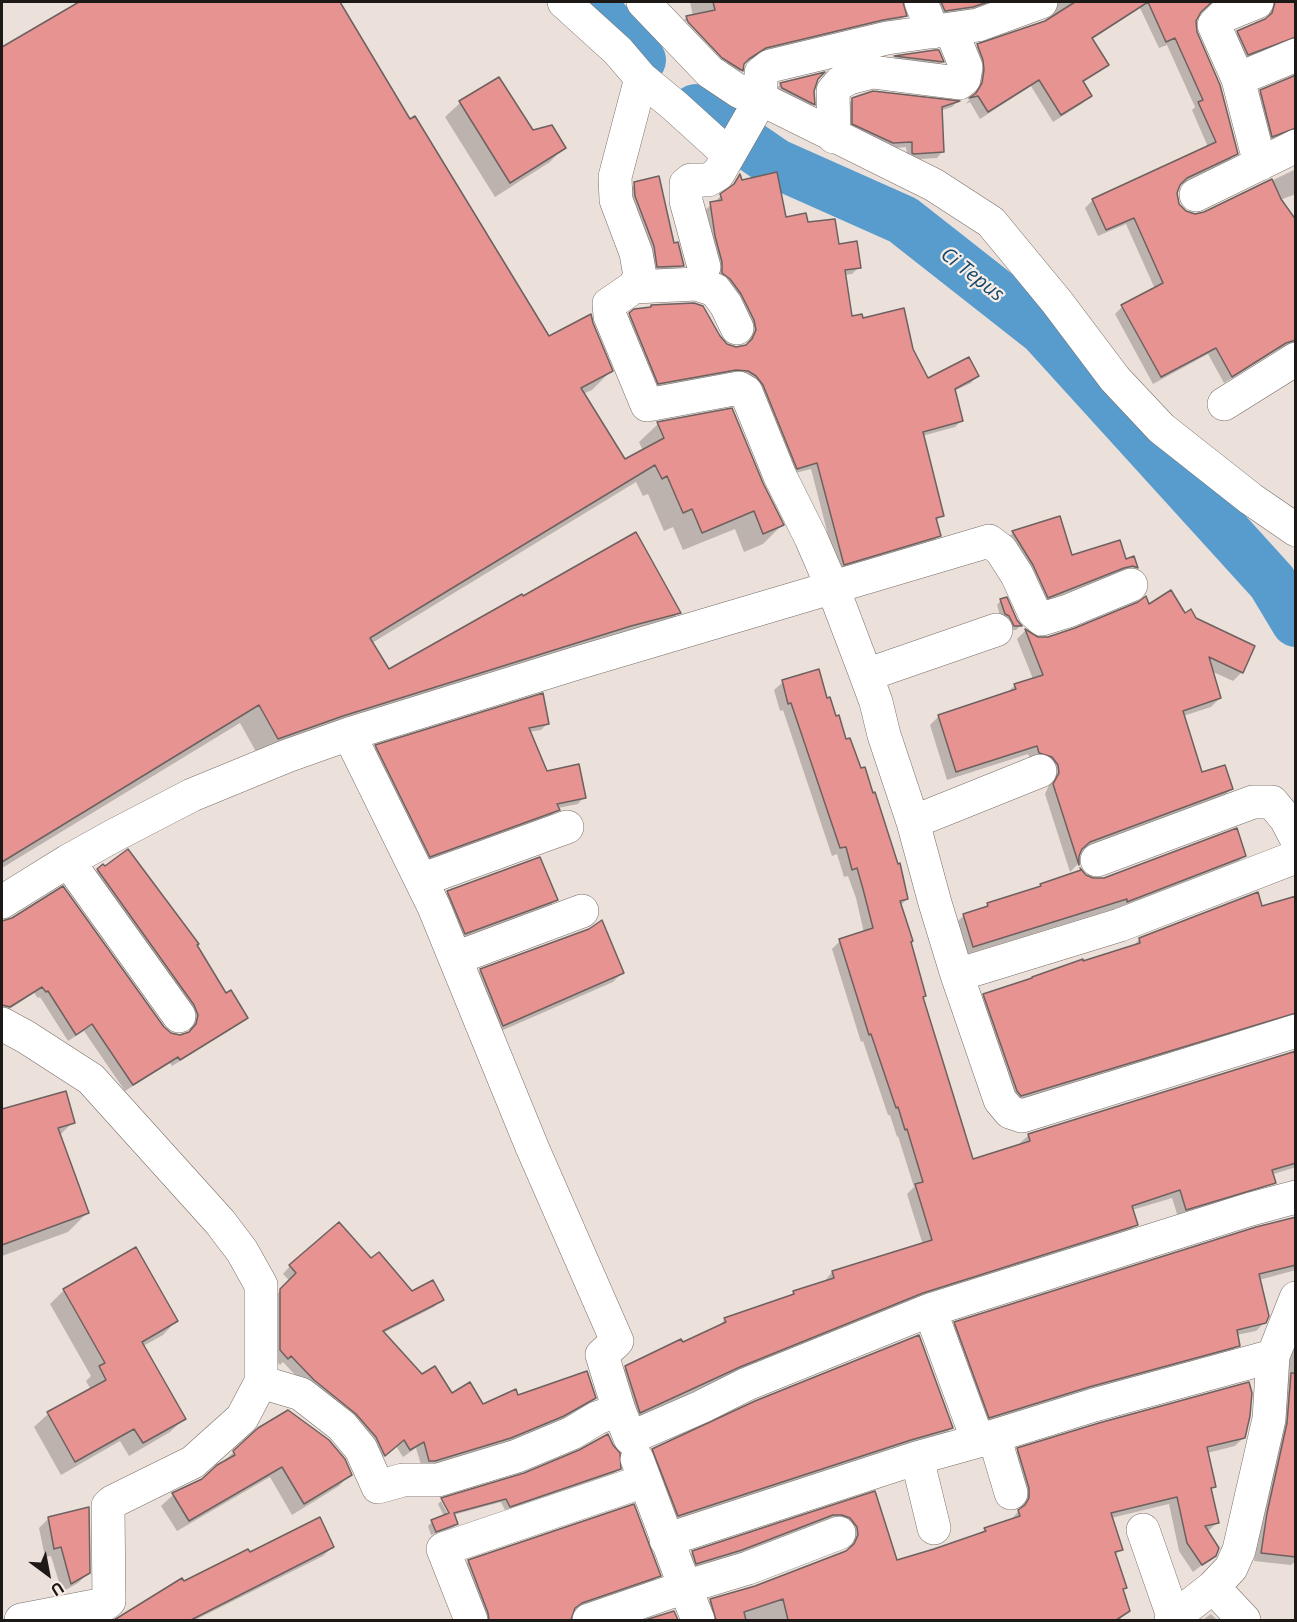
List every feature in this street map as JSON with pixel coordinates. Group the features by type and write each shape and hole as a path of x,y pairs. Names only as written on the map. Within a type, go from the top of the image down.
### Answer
{"street":[{"path":"564,2 618,51 641,78 731,152"},
{"path":"643,2 710,72 740,92 759,104 934,185 991,222 1057,302 1115,379 1161,428 1251,499 1296,530"},
{"path":"834,137 833,91 849,78 872,72 959,83 964,79 966,67 921,2"},
{"path":"704,267 686,201 686,184 687,181 713,179 759,104 761,73 770,66 887,38 978,25 1003,9 1041,2"},
{"path":"1257,2 1223,16 1214,25 1238,79 1260,164"},
{"path":"1238,79 1296,55"},
{"path":"634,287 640,276 639,265 616,200 615,177 641,78"},
{"path":"1196,195 1296,146"},
{"path":"737,328 726,305 715,290 697,284 634,287 612,300 608,310 644,403 648,405 739,388 744,390 788,494 811,538 832,587 876,702 884,735 913,822 934,903 1000,1100 1010,1112 1022,1116 1296,1031"},
{"path":"1224,404 1296,359"},
{"path":"2,902 68,861 192,795 288,756 349,734 574,664 989,541 1001,550 1017,575 1034,612 1042,619 1068,611 1131,585"},
{"path":"866,675 996,630"},
{"path":"349,734 421,880 456,958 532,1147 617,1341 602,1355 644,1481 698,1620"},
{"path":"913,822 1040,771"},
{"path":"1097,860 1253,802 1272,802 1286,819 1296,838"},
{"path":"421,880 567,827"},
{"path":"957,975 1120,925 1296,857"},
{"path":"68,861 179,1016"},
{"path":"456,958 582,911"},
{"path":"2,1024 91,1080 220,1222 242,1251 261,1285 261,1382 242,1418 193,1462 108,1506 109,1601 105,1604 21,1620"},
{"path":"261,1382 301,1394 342,1426 361,1449 378,1487 403,1480 438,1480 517,1456 572,1433 597,1418 624,1424 701,1407 747,1384 930,1310 1251,1209 1296,1197"},
{"path":"1143,1530 1173,1619 1214,1587 1231,1568 1239,1550 1269,1419 1273,1356 1296,1298"},
{"path":"930,1310 1011,1493"},
{"path":"666,1540 917,1458 1094,1405 1273,1356"},
{"path":"917,1458 934,1528"},
{"path":"471,1620 443,1549 644,1481"},
{"path":"589,1620 685,1587 748,1569 839,1533"},
{"path":"1214,1587 1244,1620"}],"building":[{"path":"79,2 340,2 410,119 415,116 549,336 591,314 613,371 581,388 625,459 664,438 657,422 732,408 763,483 784,525 763,534 754,511 702,533 692,509 683,513 667,476 662,479 655,465 370,638 389,669 636,532 681,613 631,626 343,716 278,739 259,705 2,862 2,47"},
{"path":"713,2 903,2 907,16 766,48 744,64 743,71 722,58 688,22 686,16 715,10"},
{"path":"941,2 988,2 973,7 945,11"},
{"path":"1075,2 1148,2 1092,38 1109,65 1083,81 1092,96 1061,115 1039,80 988,112 978,96 969,98 976,93 982,83 984,70 977,44 1045,21"},
{"path":"1148,2 1212,2 1201,12 1196,21 1197,32 1220,85 1238,154 1187,178 1180,185 1177,193 1179,204 1186,211 1195,214 1204,212 1272,179 1281,199 1296,220 1296,340 1286,343 1232,377 1216,348 1161,377 1121,305 1163,283 1134,218 1106,230 1092,199 1216,142 1198,102 1203,100 1175,38 1166,42"},
{"path":"1275,2 1296,2 1296,37 1248,55 1237,31 1265,19 1272,13"},
{"path":"939,50 944,62 894,56"},
{"path":"825,72 818,79 814,91 815,105 782,88 780,83"},
{"path":"1296,75 1296,128 1272,137 1260,90"},
{"path":"499,77 533,130 552,125 566,148 510,183 459,101"},
{"path":"873,91 960,101 942,107 944,152 914,154 912,153 912,142 893,143 852,124 852,98"},
{"path":"777,172 786,217 806,213 808,222 835,219 839,244 857,241 861,268 845,270 852,316 862,314 863,318 904,308 913,349 928,378 969,357 979,376 955,389 963,421 923,432 944,516 936,518 941,536 844,565 817,463 797,469 763,385 756,376 748,371 736,370 658,384 629,313 634,309 651,307 651,305 694,303 703,306 727,344 736,347 746,345 756,330 754,320 741,294 730,279 722,273 722,262 710,202 722,200 720,194 734,184 740,174 742,180"},
{"path":"659,176 674,243 678,242 684,266 657,267 654,246 635,196 634,182"},
{"path":"1060,516 1072,555 1120,540 1126,559 1134,556 1138,568 1133,566 1124,568 1048,598 1033,565 1012,531"},
{"path":"1171,590 1185,613 1191,609 1196,618 1255,646 1243,673 1209,657 1221,698 1183,711 1202,772 1225,765 1233,789 1090,842 1082,849 1079,865 1053,784 1059,773 1058,765 1052,757 1039,753 1037,746 956,772 938,715 1016,689 1014,684 1043,675 1025,629 1038,637 1048,637 1138,602 1146,596 1149,604"},
{"path":"1007,597 1022,626 1014,626 1009,616 1005,614 1000,599"},
{"path":"819,669 827,698 830,697 836,716 839,715 846,739 850,738 861,768 865,767 898,864 900,863 908,899 900,901 913,941 911,942 926,996 923,997 973,1159 1030,1141 1028,1134 1296,1051 1296,1163 1272,1170 1276,1183 1186,1210 1180,1190 1132,1206 1138,1225 923,1293 740,1367 640,1413 625,1366 681,1339 683,1342 726,1322 724,1318 834,1278 832,1271 932,1240 915,1184 923,1182 907,1129 905,1130 898,1107 896,1108 871,1034 869,1035 839,939 873,928 863,889 857,868 852,870 846,847 840,848 791,703 788,704 782,680"},
{"path":"543,693 549,724 529,728 547,771 579,764 586,798 557,804 560,810 430,857 375,745"},
{"path":"1237,828 1246,856 1127,902 1127,899 973,947 963,914 988,906 987,903 1041,886 1040,884 1081,870 1080,868 1086,875 1093,878 1104,878"},
{"path":"128,849 199,944 197,945 226,993 231,990 248,1018 180,1060 178,1057 133,1085 92,1024 76,1035 48,991 46,992 42,987 10,1007 2,1005 2,921 12,918 63,886 164,1027 171,1033 180,1035 189,1032 196,1024 198,1015 194,1005 97,869 103,864 105,866"},
{"path":"540,857 558,900 465,934 447,891"},
{"path":"1258,892 1262,906 1296,896 1296,1013 1021,1096 1017,1091 983,994 1083,959 1083,961 1140,943 1139,938"},
{"path":"602,920 624,973 503,1026 480,969 589,929"},
{"path":"66,1091 75,1123 58,1128 89,1213 2,1245 2,1109"},
{"path":"1296,1217 1296,1265 1259,1274 1269,1316 1266,1323 1237,1330 1240,1346 1089,1387 989,1418 954,1322 1256,1227"},
{"path":"339,1222 371,1258 379,1252 412,1291 433,1280 444,1300 383,1331 422,1374 435,1366 452,1393 470,1382 483,1404 516,1389 518,1395 587,1371 596,1398 564,1416 511,1438 435,1461 429,1461 424,1442 410,1450 404,1440 385,1456 376,1437 356,1414 314,1380 291,1356 288,1359 280,1350 280,1289 296,1273 289,1265"},
{"path":"136,1247 178,1321 142,1342 186,1419 143,1443 134,1429 75,1462 47,1412 106,1380 99,1366 105,1363 63,1289"},
{"path":"919,1335 953,1428 678,1516 652,1449 755,1401"},
{"path":"1291,1373 1296,1373 1296,1557 1261,1553 1267,1513 1287,1423"},
{"path":"1249,1382 1252,1393 1245,1438 1207,1447 1216,1487 1211,1488 1219,1523 1205,1526 1219,1548 1216,1556 1202,1565 1187,1543 1177,1497 1111,1513 1123,1550 1115,1552 1127,1588 1123,1589 1130,1611 1116,1620 788,1620 783,1599 744,1612 746,1620 716,1620 710,1599 755,1586 846,1551 854,1544 858,1535 857,1527 850,1518 833,1515 742,1550 696,1564 692,1551 875,1491 897,1560 934,1549 986,1531 984,1528 1020,1516 1018,1510 1029,1498 1029,1488 1017,1448"},
{"path":"288,1410 329,1440 345,1459 352,1475 304,1504 282,1467 189,1521 172,1493 202,1479 217,1465 235,1455 233,1451 258,1428"},
{"path":"608,1434 620,1453 621,1469 510,1507 506,1499 454,1513 458,1524 436,1532 431,1520 449,1513 441,1498 524,1473 579,1450"},
{"path":"634,1504 661,1576 582,1603 575,1608 571,1620 489,1620 468,1560"},
{"path":"89,1507 90,1573 71,1584 61,1547 54,1549 48,1517"},
{"path":"320,1517 334,1547 191,1620 114,1620 182,1578 184,1581 248,1549 250,1552"},
{"path":"674,1611 678,1620 645,1620"}],"waterway":[{"name":"Ci Tepus","path":"589,2 641,60"},
{"name":"Ci Tepus","path":"696,109 775,163 903,220 1043,330 1272,582 1296,622"}]}
